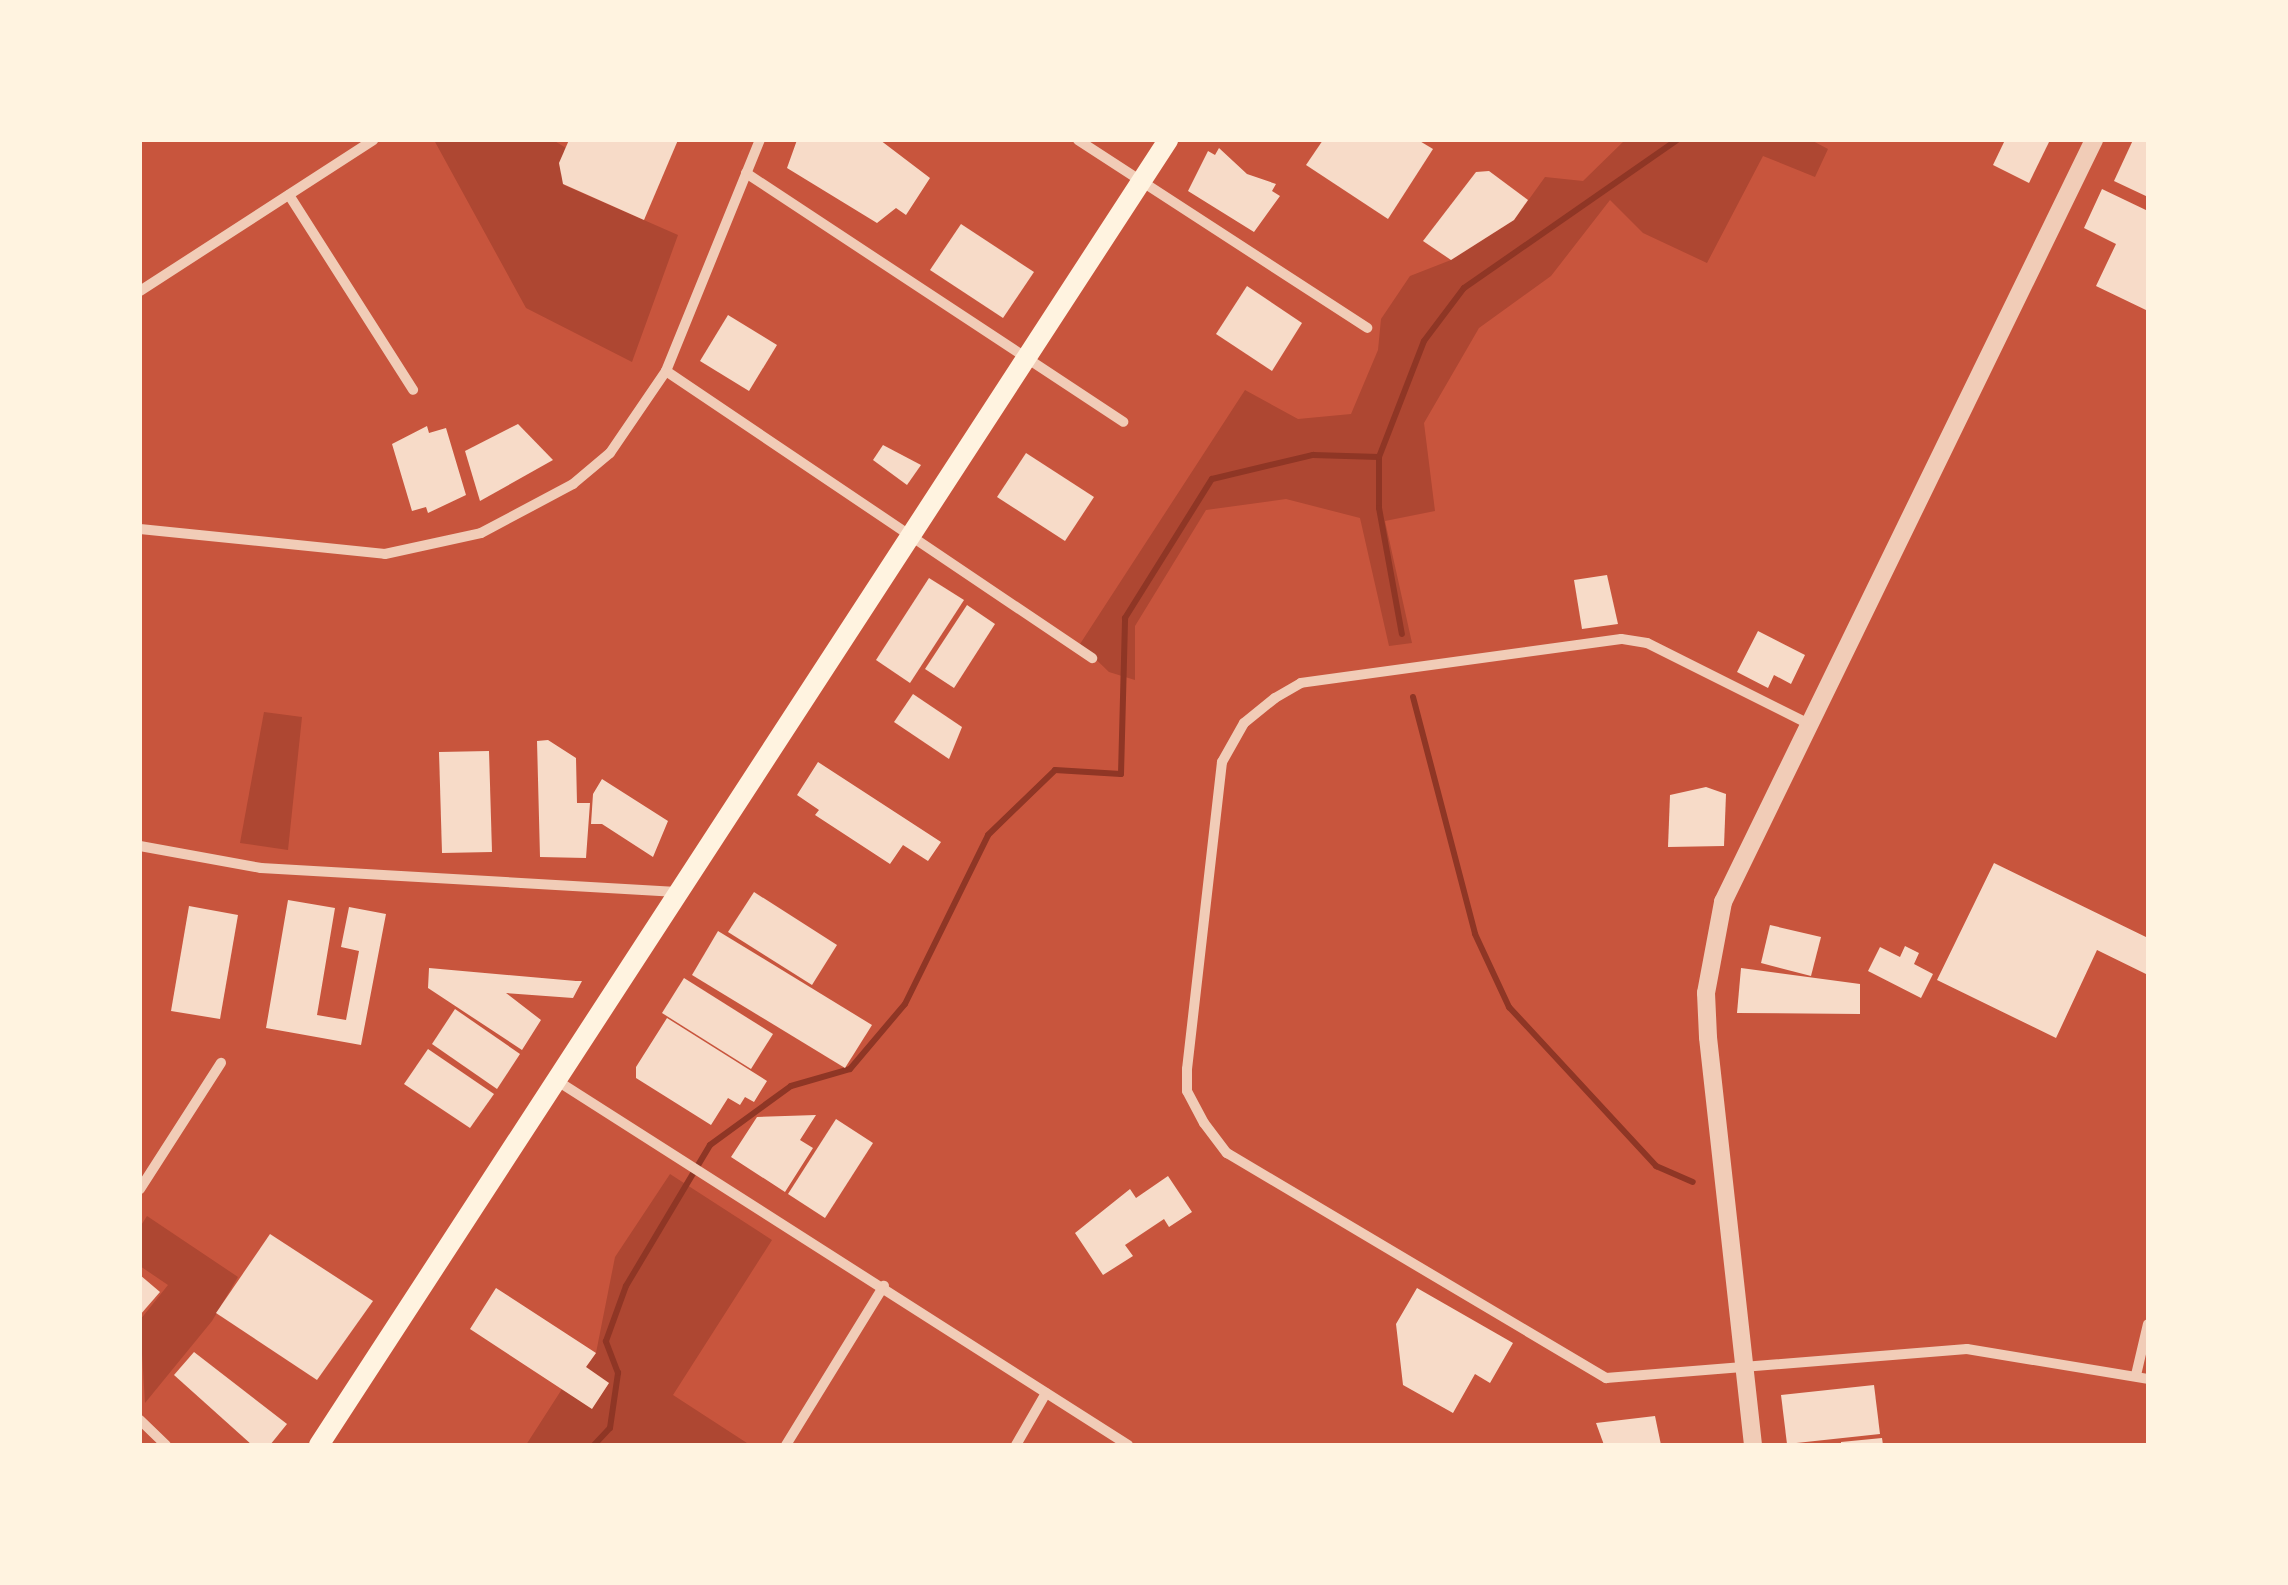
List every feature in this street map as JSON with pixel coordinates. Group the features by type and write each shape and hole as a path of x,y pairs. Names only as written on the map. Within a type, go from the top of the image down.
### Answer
{"main road":[{"path":"319,1445 683,892 1168,140"}],"street":[{"path":"140,292 372,140"},
{"path":"140,530 256,538 342,554 401,551 481,533 573,484 610,454 666,371 760,140"},
{"path":"1078,140 1367,328"},
{"path":"1753,1445 1742,1370 1706,993 1723,902 2094,140"},
{"path":"746,174 1122,422"},
{"path":"289,195 413,390"},
{"path":"666,371 914,534 1092,658"},
{"path":"1808,724 1647,643 1621,639 1301,683 1244,723 1222,762 1187,1090 1227,1153 1606,1378 1967,1349 2142,1377 2148,1324"},
{"path":"140,846 279,869 683,892"},
{"path":"140,1190 221,1064"},
{"path":"559,1082 1128,1445"},
{"path":"786,1445 884,1286"},
{"path":"1016,1445 1046,1393"},
{"path":"140,1420 166,1445"}],"shaded area":[{"path":"434,140 553,140 566,148 559,163 564,185 678,235 632,362 526,308"},
{"path":"1625,140 1811,140 1828,149 1815,177 1763,156 1707,263 1643,233 1610,200 1551,276 1479,328 1424,423 1435,511 1385,521 1412,643 1389,646 1360,518 1286,499 1206,510 1135,626 1135,680 1109,672 1080,644 1245,390 1298,419 1351,414 1378,350 1381,319 1410,276 1451,260 1514,220 1545,177 1583,181"},
{"path":"264,712 302,717 288,850 240,843"},
{"path":"670,1174 772,1240 673,1395 750,1445 526,1445 562,1389 592,1408 609,1383 586,1367 596,1353 615,1257"},
{"path":"147,1216 238,1277 212,1321 145,1403 140,1320 168,1285 140,1266 140,1227"}],"building":[{"path":"569,140 678,140 644,220 563,184 559,163"},
{"path":"797,140 880,140 930,178 906,215 896,208 877,223 787,168"},
{"path":"1323,140 1418,140 1433,149 1388,219 1306,165"},
{"path":"2005,140 2050,140 2029,183 1993,165"},
{"path":"2133,140 2148,140 2148,197 2114,181"},
{"path":"1219,148 1247,174 1276,184 1272,191 1280,196 1254,232 1188,191 1208,151 1215,155"},
{"path":"1489,171 1528,200 1514,220 1451,260 1423,241 1476,172"},
{"path":"2102,189 2148,211 2148,311 2096,286 2116,244 2084,228"},
{"path":"961,224 1034,272 1003,318 930,270"},
{"path":"1247,286 1302,323 1272,371 1216,334"},
{"path":"728,315 777,345 749,391 700,361"},
{"path":"518,424 553,460 480,501 465,451"},
{"path":"427,426 429,433 446,428 466,495 428,513 426,507 412,511 392,444"},
{"path":"883,445 921,465 907,485 873,460"},
{"path":"1026,453 1094,497 1065,541 997,497"},
{"path":"1607,575 1618,624 1582,629 1574,580"},
{"path":"929,578 964,600 910,683 876,660"},
{"path":"967,605 995,624 954,688 925,669"},
{"path":"1758,631 1805,655 1791,684 1774,675 1768,688 1737,672"},
{"path":"913,694 962,727 949,759 894,722"},
{"path":"548,740 576,758 577,803 590,803 586,858 540,857 537,741"},
{"path":"489,751 492,852 442,853 439,752"},
{"path":"818,762 941,842 928,861 903,845 890,864 815,815 819,810 797,795"},
{"path":"602,779 668,821 653,857 602,824 591,824 593,794"},
{"path":"1706,787 1726,794 1724,846 1668,847 1670,795"},
{"path":"1994,863 2148,938 2148,975 2097,950 2056,1038 1937,980"},
{"path":"754,892 837,945 812,985 728,932"},
{"path":"288,900 335,908 317,1015 346,1020 359,951 341,947 349,907 386,914 361,1045 266,1028"},
{"path":"189,906 238,915 220,1019 171,1011"},
{"path":"1770,925 1821,937 1811,976 1761,963"},
{"path":"718,931 872,1025 845,1068 692,975"},
{"path":"1905,946 1919,953 1914,964 1933,974 1921,998 1868,971 1880,947 1900,957"},
{"path":"429,968 582,981 573,998 506,993 541,1020 522,1050 428,988"},
{"path":"1741,968 1860,984 1860,1014 1737,1013"},
{"path":"684,978 773,1034 751,1069 662,1013"},
{"path":"455,1009 520,1054 497,1089 432,1044"},
{"path":"667,1018 767,1081 754,1102 745,1097 740,1105 728,1098 711,1125 636,1078 636,1067"},
{"path":"428,1049 494,1094 470,1128 404,1084"},
{"path":"816,1115 800,1140 813,1148 785,1192 731,1157 757,1117"},
{"path":"836,1119 873,1143 825,1218 788,1194"},
{"path":"1168,1176 1192,1212 1169,1227 1164,1219 1125,1245 1133,1256 1103,1275 1075,1233 1130,1189 1136,1198"},
{"path":"270,1234 373,1301 317,1380 216,1313"},
{"path":"140,1275 160,1292 140,1315"},
{"path":"496,1288 596,1353 586,1367 609,1383 592,1409 470,1329"},
{"path":"1417,1288 1513,1343 1490,1383 1475,1374 1453,1413 1403,1385 1396,1324"},
{"path":"194,1352 287,1424 270,1445 252,1445 174,1375"},
{"path":"1874,1385 1880,1434 1787,1444 1781,1395"},
{"path":"1655,1416 1661,1445 1604,1445 1596,1423"},
{"path":"1882,1438 1883,1445 1841,1445 1841,1442"}],"waterway":[{"path":"594,1445 610,1428 618,1373 606,1341 626,1286 710,1145 791,1086 850,1069 905,1004 988,835 1055,770 1121,774 1125,618 1212,479 1313,455 1379,457 1424,341 1464,288 1677,140"},
{"path":"1379,457 1379,508 1402,634"},
{"path":"1413,697 1475,934 1509,1007 1656,1166 1693,1182"}]}
